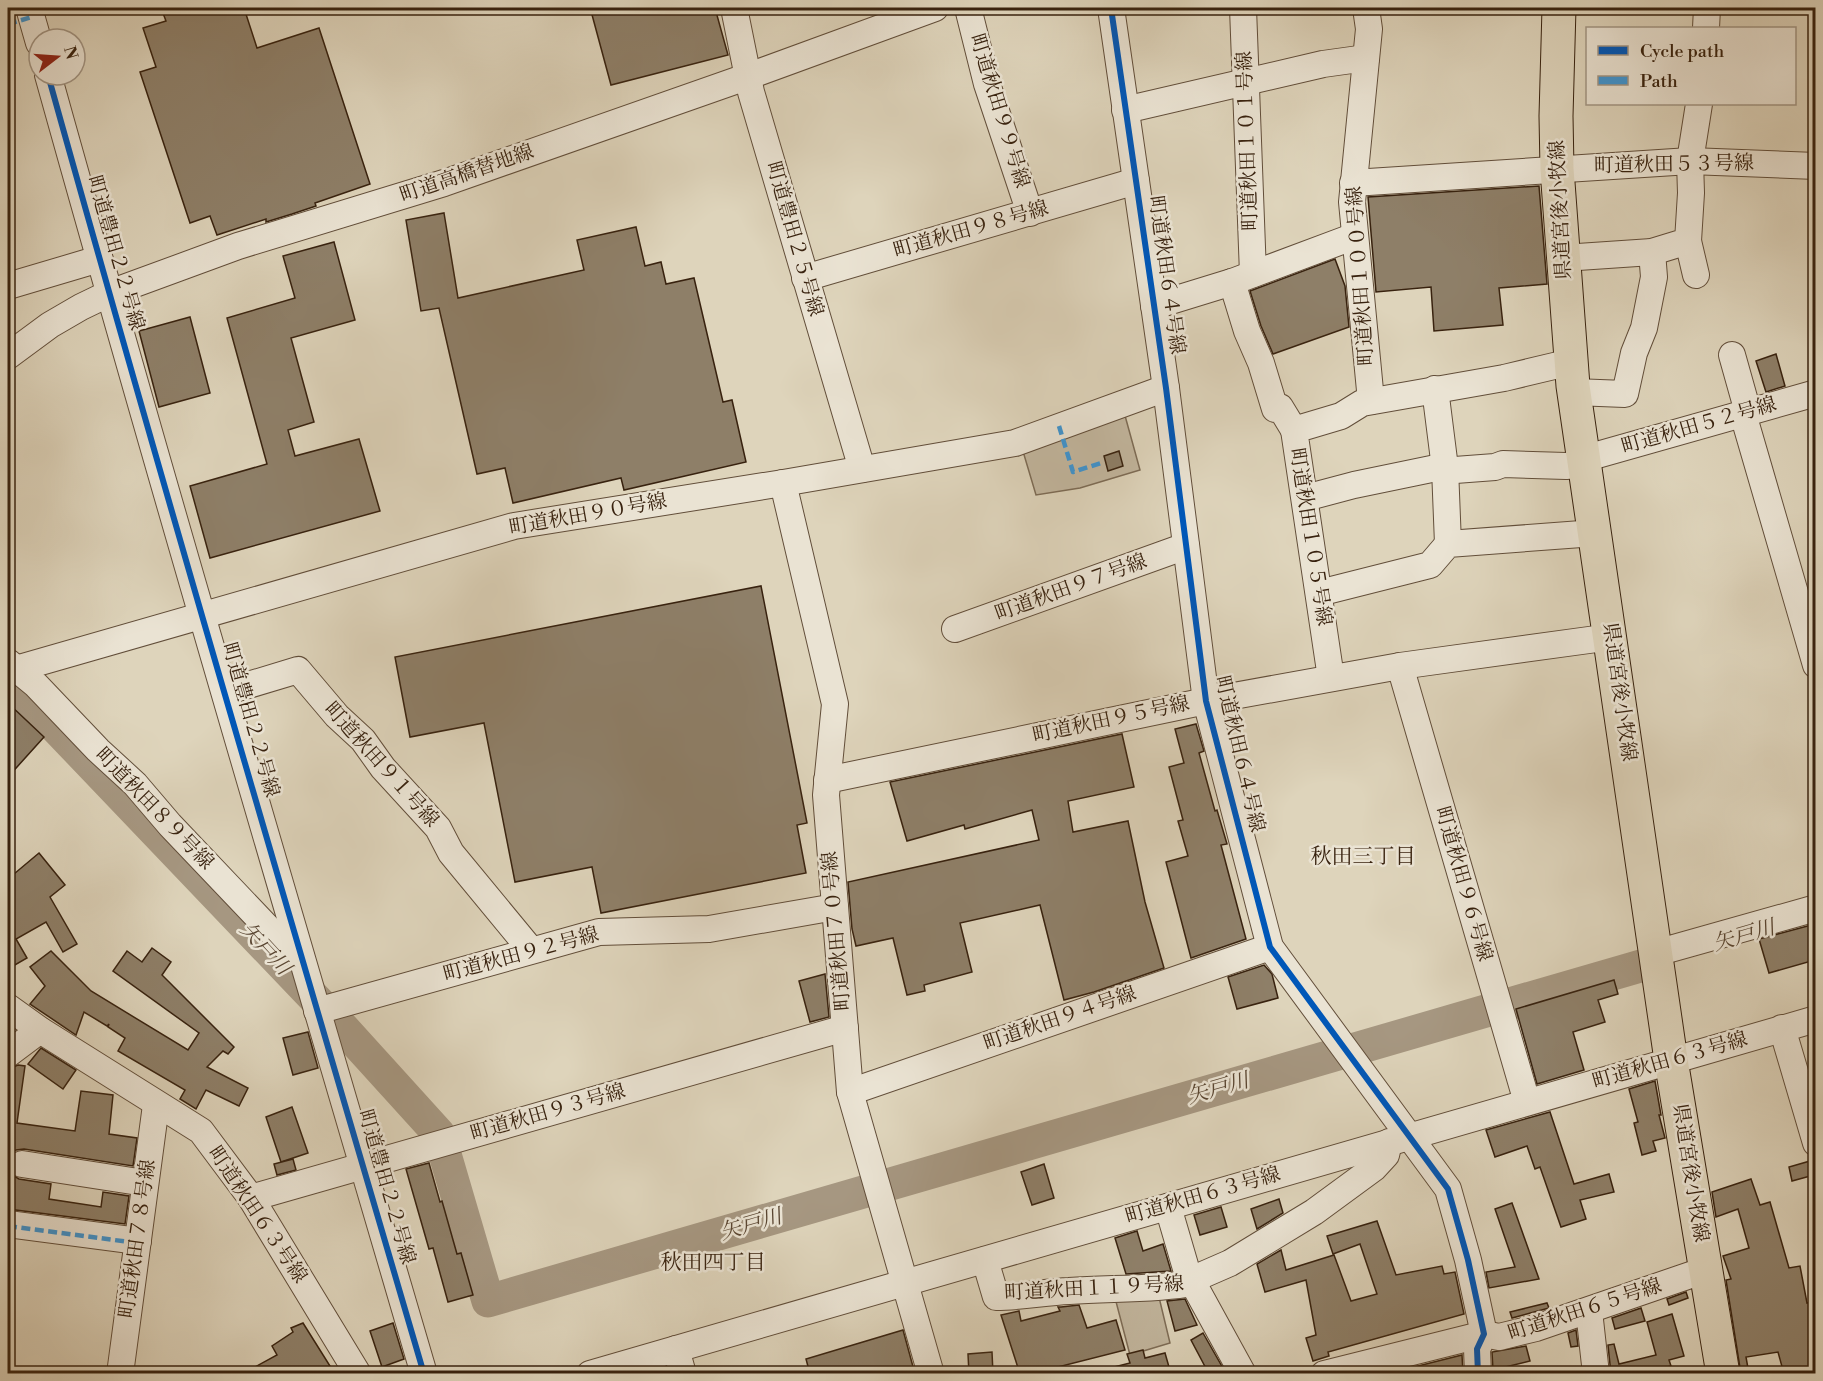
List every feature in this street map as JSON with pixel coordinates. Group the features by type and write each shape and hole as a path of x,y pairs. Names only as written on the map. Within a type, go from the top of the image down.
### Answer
{"main road":[{"name":"県道宮後小牧線","path":"1559,8 1557,169 1572,377 1671,1060 1723,1374"}],"street":[{"path":"29,8 34,27"},
{"name":"町道豊田２５号線","path":"734,8 751,92 862,469"},
{"name":"町道高橋替地線","path":"8,356 50,325 110,293 238,246 444,183 935,8"},
{"name":"町道秋田９９号線","path":"968,8 987,84 1030,213"},
{"name":"町道秋田６４号線","path":"1111,8 1166,388 1206,701 1270,947 1400,1139 1443,1180 1452,1197 1484,1334 1477,1349 1478,1374"},
{"name":"町道秋田１０１号線","path":"1243,8 1245,82 1242,278 1247,331 1261,363 1275,409 1280,407 1294,430"},
{"name":"町道秋田１００号線","path":"1366,8 1369,29 1352,202 1371,401"},
{"path":"1706,27 1707,8"},
{"path":"1125,110 1323,64 1366,58"},
{"name":"町道豊田２２号線","path":"51,87 301,957 424,1374"},
{"path":"1696,275 1688,241 1690,161 1699,105"},
{"name":"町道秋田５３号線","path":"1353,183 1690,161 1815,166"},
{"name":"町道秋田９８号線","path":"805,278 1136,181"},
{"path":"1154,306 1242,278 1355,236"},
{"path":"1563,258 1652,252 1688,241"},
{"name":"町道秋田１０５号線","path":"1331,678 1294,430 1341,416 1362,403 1504,378 1572,377 1625,394 1634,353 1644,328 1654,278 1652,252"},
{"path":"8,286 99,259"},
{"path":"1732,355 1815,665"},
{"name":"町道秋田９０号線","path":"12,665 514,526 783,483 1015,442 1166,388"},
{"path":"1319,593 1430,566 1448,544 1445,468 1435,389"},
{"name":"町道秋田５２号線","path":"1305,498 1441,467 1455,470 1495,467 1503,464 1566,466 1815,393"},
{"path":"1748,412 1815,625"},
{"name":"町道秋田７０号線","path":"783,483 835,704 826,795 850,1092 930,1374"},
{"path":"1448,544 1595,533"},
{"name":"町道秋田９７号線","path":"955,629 1186,546"},
{"name":"町道秋田９５号線","path":"827,780 1206,701 1331,678 1400,666 1611,637"},
{"name":"町道秋田８９号線","path":"12,665 36,685 98,750 135,784 170,825 285,946 301,957"},
{"name":"町道秋田９６号線","path":"1400,666 1527,1102"},
{"name":"町道秋田９１号線","path":"225,692 298,670 337,716 363,740 383,768 438,828 452,853 531,950"},
{"name":"町道秋田９２号線","path":"317,1011 599,932 710,929 835,907"},
{"path":"1656,953 1815,908"},
{"name":"町道秋田９４号線","path":"850,1092 1270,947"},
{"name":"町道秋田６３号線","path":"8,1007 156,1105 201,1131 251,1198 358,1374"},
{"name":"町道秋田６３号線","path":"590,1374 671,1358 904,1283 1815,1019"},
{"name":"町道秋田９３号線","path":"251,1198 844,1028"},
{"path":"1782,1028 1815,1143"},
{"path":"8,1054 40,1030"},
{"name":"町道秋田７８号線","path":"120,1374 156,1105"},
{"path":"1192,1282 1230,1263 1314,1212 1374,1168 1400,1139"},
{"path":"22,1164 145,1183"},
{"path":"1168,1206 1187,1272 1243,1374"},
{"path":"8,1224 138,1241"},
{"name":"町道秋田１１９号線","path":"985,1260 996,1297 1023,1297 1050,1292 1168,1287 1192,1282"},
{"name":"町道秋田６５号線","path":"1324,1374 1484,1334 1499,1337 1536,1328 1705,1270"},
{"path":"1588,1311 1596,1374"},
{"path":"671,1358 683,1374"}],"shaded area":[{"path":"1124,412 1140,470 1080,488 1036,495 1022,448"},
{"path":"1158,1293 1170,1343 1130,1355 1114,1294"}],"building":[{"path":"161,8 244,8 257,48 319,28 370,184 315,203 316,206 217,235 210,216 190,223 140,72 156,67 143,28 166,21"},
{"path":"605,8 715,8 728,55 611,85 591,11"},
{"path":"1539,186 1547,284 1499,288 1503,325 1434,331 1431,287 1376,292 1368,197"},
{"path":"444,213 458,298 584,270 577,240 636,227 645,266 661,262 666,284 694,278 723,402 732,400 746,462 624,490 621,478 513,503 505,468 477,474 439,308 421,311 406,220"},
{"path":"334,242 355,320 291,338 314,422 288,430 295,456 359,439 380,511 210,558 190,486 267,464 227,318 295,298 283,256"},
{"path":"1335,259 1345,286 1349,327 1273,354 1250,291"},
{"path":"190,317 210,393 159,407 139,331"},
{"path":"1776,354 1785,386 1766,392 1756,361"},
{"path":"1119,451 1123,466 1108,471 1104,456"},
{"path":"761,586 807,823 797,825 806,873 601,913 592,867 515,882 484,723 410,737 395,657"},
{"path":"8,703 44,737 8,777"},
{"path":"1196,724 1204,751 1199,753 1227,844 1221,845 1246,939 1191,958 1166,862 1188,856 1178,821 1183,820 1169,767 1184,763 1175,729"},
{"path":"1122,734 1134,787 1068,801 1073,832 1128,821 1145,902 1164,968 1064,1000 1040,905 960,923 972,972 924,985 925,991 907,995 893,938 856,946 852,929 848,882 1039,840 1032,810 965,829 964,825 907,841 890,782"},
{"path":"39,853 65,885 50,897 77,944 63,952 46,922 16,939 27,958 8,969 8,879"},
{"path":"1815,924 1815,960 1769,973 1759,939"},
{"path":"152,948 171,962 162,975 234,1047 228,1054 223,1051 207,1067 248,1088 239,1106 206,1090 196,1109 180,1099 185,1090 118,1051 125,1038 108,1027 109,1024 107,1026 84,1012 76,1035 30,1004 45,986 30,967 51,951 91,991 188,1050 199,1033 113,971 127,951 142,962"},
{"path":"1264,965 1272,974 1278,998 1237,1009 1228,977"},
{"path":"825,974 829,1017 810,1022 799,981"},
{"path":"1614,980 1618,994 1598,1000 1605,1022 1573,1032 1584,1070 1537,1084 1516,1009"},
{"path":"308,1032 318,1068 293,1075 283,1038"},
{"path":"41,1048 76,1070 63,1089 28,1064"},
{"path":"18,1065 25,1066 17,1123 75,1131 81,1091 113,1095 109,1134 137,1138 133,1166 24,1149 16,1150 8,1161 8,1069"},
{"path":"1655,1081 1661,1115 1659,1115 1665,1138 1653,1141 1656,1151 1642,1155 1634,1123 1638,1122 1629,1089"},
{"path":"292,1107 308,1153 281,1162 266,1117"},
{"path":"1550,1112 1574,1184 1609,1174 1614,1192 1580,1200 1586,1219 1561,1227 1540,1167 1535,1169 1527,1146 1495,1157 1486,1130"},
{"path":"293,1159 296,1170 277,1175 274,1164"},
{"path":"1810,1161 1814,1175 1792,1181 1789,1167"},
{"path":"429,1163 457,1254 461,1253 473,1295 448,1302 433,1248 429,1249 406,1169"},
{"path":"1044,1164 1054,1198 1032,1205 1021,1172"},
{"path":"8,1165 12,1175 19,1179 51,1184 49,1199 101,1207 103,1192 129,1196 125,1224 8,1209"},
{"path":"1751,1179 1760,1205 1770,1202 1789,1268 1800,1266 1807,1303 1815,1301 1815,1368 1811,1368 1812,1374 1784,1374 1778,1352 1746,1357 1749,1374 1741,1374 1726,1280 1731,1279 1723,1256 1749,1248 1738,1209 1716,1217 1712,1192"},
{"path":"1279,1199 1283,1213 1257,1229 1251,1209"},
{"path":"1512,1203 1539,1279 1489,1288 1486,1272 1515,1267 1495,1209"},
{"path":"1221,1207 1227,1227 1200,1235 1194,1215"},
{"path":"1377,1221 1396,1275 1442,1266 1444,1274 1455,1272 1464,1314 1328,1352 1329,1356 1313,1361 1306,1338 1316,1335 1306,1280 1265,1292 1257,1264 1281,1250 1286,1270 1334,1255 1351,1301 1377,1294 1360,1244 1333,1254 1327,1236"},
{"path":"1137,1231 1143,1251 1163,1244 1171,1271 1126,1274 1115,1238"},
{"path":"1686,1292 1688,1298 1669,1305 1667,1299"},
{"path":"1185,1299 1197,1325 1175,1331 1167,1301"},
{"path":"1547,1303 1549,1308 1512,1318 1510,1312"},
{"path":"1079,1305 1087,1328 1116,1320 1125,1350 1046,1370 1047,1374 1020,1374 1001,1315 1019,1311 1021,1321 1060,1311 1058,1307"},
{"path":"1641,1308 1645,1321 1615,1329 1612,1318"},
{"path":"1672,1314 1684,1356 1669,1360 1671,1366 1640,1374 1611,1374 1608,1345 1614,1344 1619,1364 1656,1355 1647,1322"},
{"path":"303,1323 335,1374 242,1374 277,1355 272,1346 293,1332 291,1328"},
{"path":"393,1323 404,1359 382,1367 370,1331"},
{"path":"903,1330 915,1374 810,1374 806,1359"},
{"path":"1576,1330 1578,1346 1571,1347 1568,1333"},
{"path":"1203,1333 1224,1370 1218,1374 1209,1374 1191,1340"},
{"path":"1526,1346 1530,1361 1493,1370 1492,1352"},
{"path":"1143,1350 1145,1358 1165,1353 1171,1374 1107,1374 1106,1369 1130,1363 1127,1354"},
{"path":"992,1352 993,1374 969,1374 968,1354"},
{"path":"1462,1355 1463,1374 1390,1374 1390,1373"}],"waterway":[{"name":"矢戸川","path":"8,682 22,692 341,1026 439,1134 488,1301 1644,965"}],"marked path":[{"path":"8,24 32,17"},
{"path":"1059,426 1073,472 1101,463"},
{"path":"8,1226 137,1243"}],"cycle path":[{"path":"1111,8 1166,388 1206,701 1270,947 1448,1189 1468,1260 1484,1334 1477,1349 1478,1374"},
{"path":"51,87 187,563 424,1374"}],"district":[{"name":"秋田三丁目","path":"1363,857"},
{"name":"秋田四丁目","path":"713,1263"}]}
